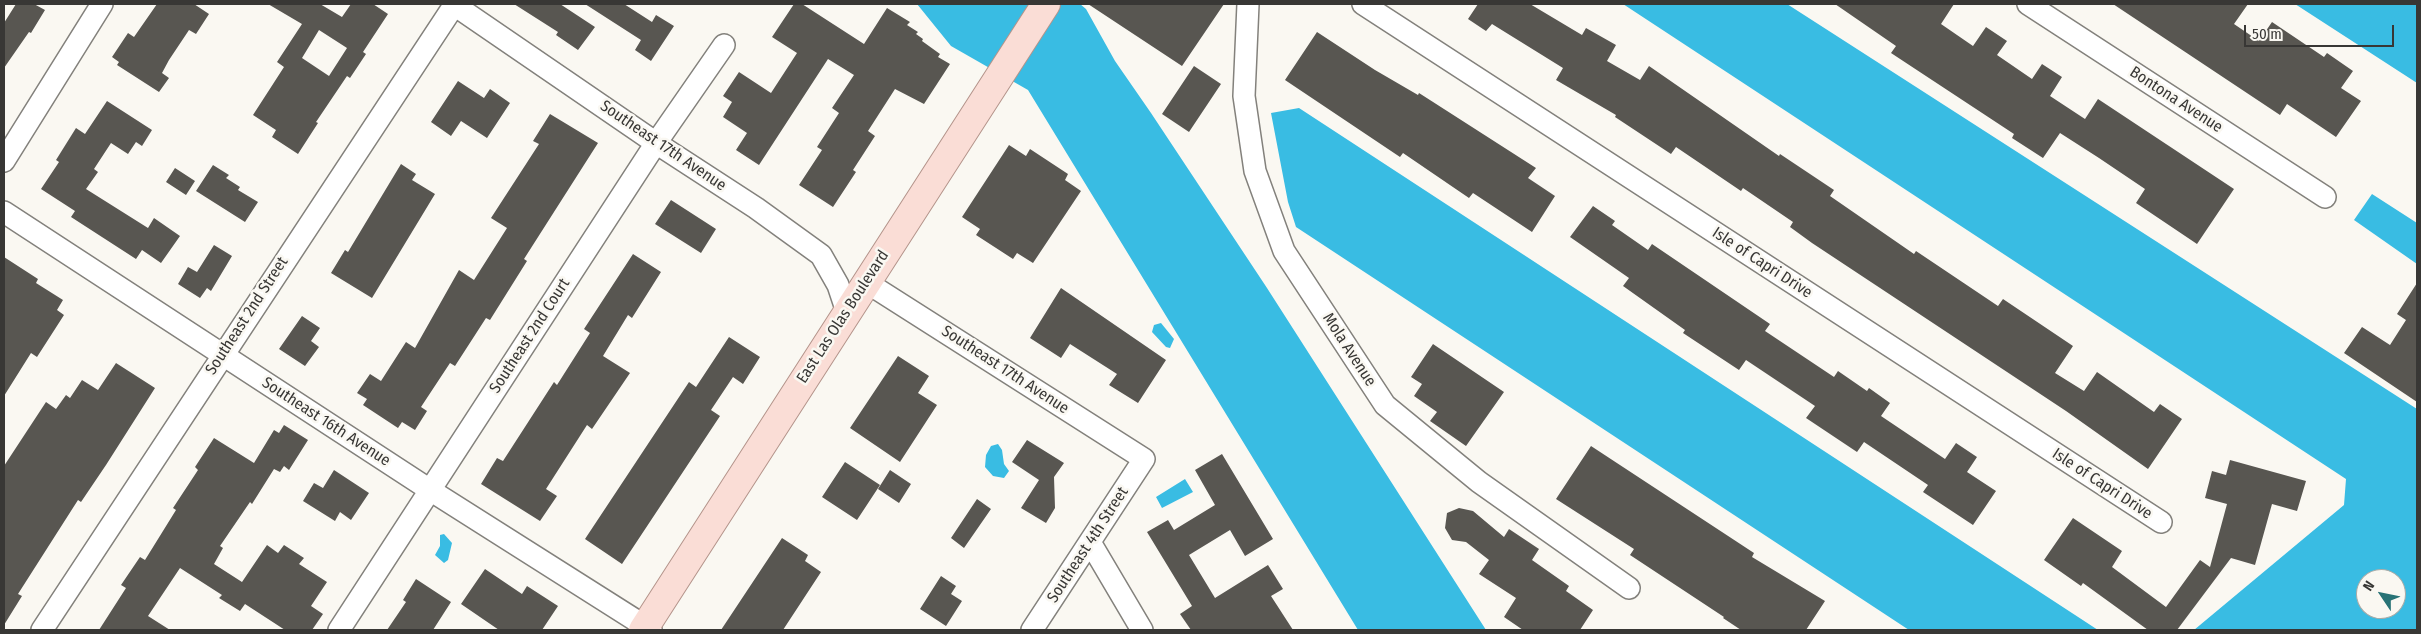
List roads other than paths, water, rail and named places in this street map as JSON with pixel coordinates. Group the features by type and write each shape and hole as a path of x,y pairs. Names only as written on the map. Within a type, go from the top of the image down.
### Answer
{"main road":[{"name":"East Las Olas Boulevard","path":"646,629 866,282 1046,4"}],"street":[{"path":"4,161 102,4"},
{"name":"Southeast 17th Avenue","path":"454,4 656,143 756,208 820,255 838,285 847,312"},
{"name":"Southeast 2nd Street","path":"42,630 454,4"},
{"name":"Mola Avenue","path":"1248,4 1244,96 1255,172 1284,251 1385,405 1479,482 1629,588"},
{"name":"Isle of Capri Drive","path":"1363,4 2161,522"},
{"name":"Bontona Avenue","path":"2028,4 2325,197"},
{"name":"Southeast 2nd Court","path":"339,630 656,143 724,44"},
{"name":"Southeast 16th Avenue","path":"4,212 646,629"},
{"name":"Southeast 17th Avenue","path":"866,282 1144,459"},
{"name":"Southeast 4th Street","path":"1032,630 1144,459"},
{"path":"1090,542 1142,630"}],"water":[{"path":"917,4 1080,4 1086,9 1115,61 1267,288 1486,630 1358,630 1028,90 951,46"},
{"path":"1623,4 1787,4 2417,409 2417,630 2194,630 2344,505 2346,479"},
{"path":"2295,4 2417,4 2417,83"},
{"path":"1299,108 2098,630 1909,630 1296,227 1288,202 1271,113"},
{"path":"2372,194 2417,223 2417,264 2354,220"},
{"path":"1161,323 1174,339 1170,348 1166,347 1152,332 1154,325"},
{"path":"998,444 1002,450 1004,464 1009,471 1004,478 993,476 985,467 986,455 991,446"},
{"path":"1185,479 1193,492 1162,508 1156,497"},
{"path":"444,534 452,543 448,560 444,563 435,555 440,546 440,535"}]}
